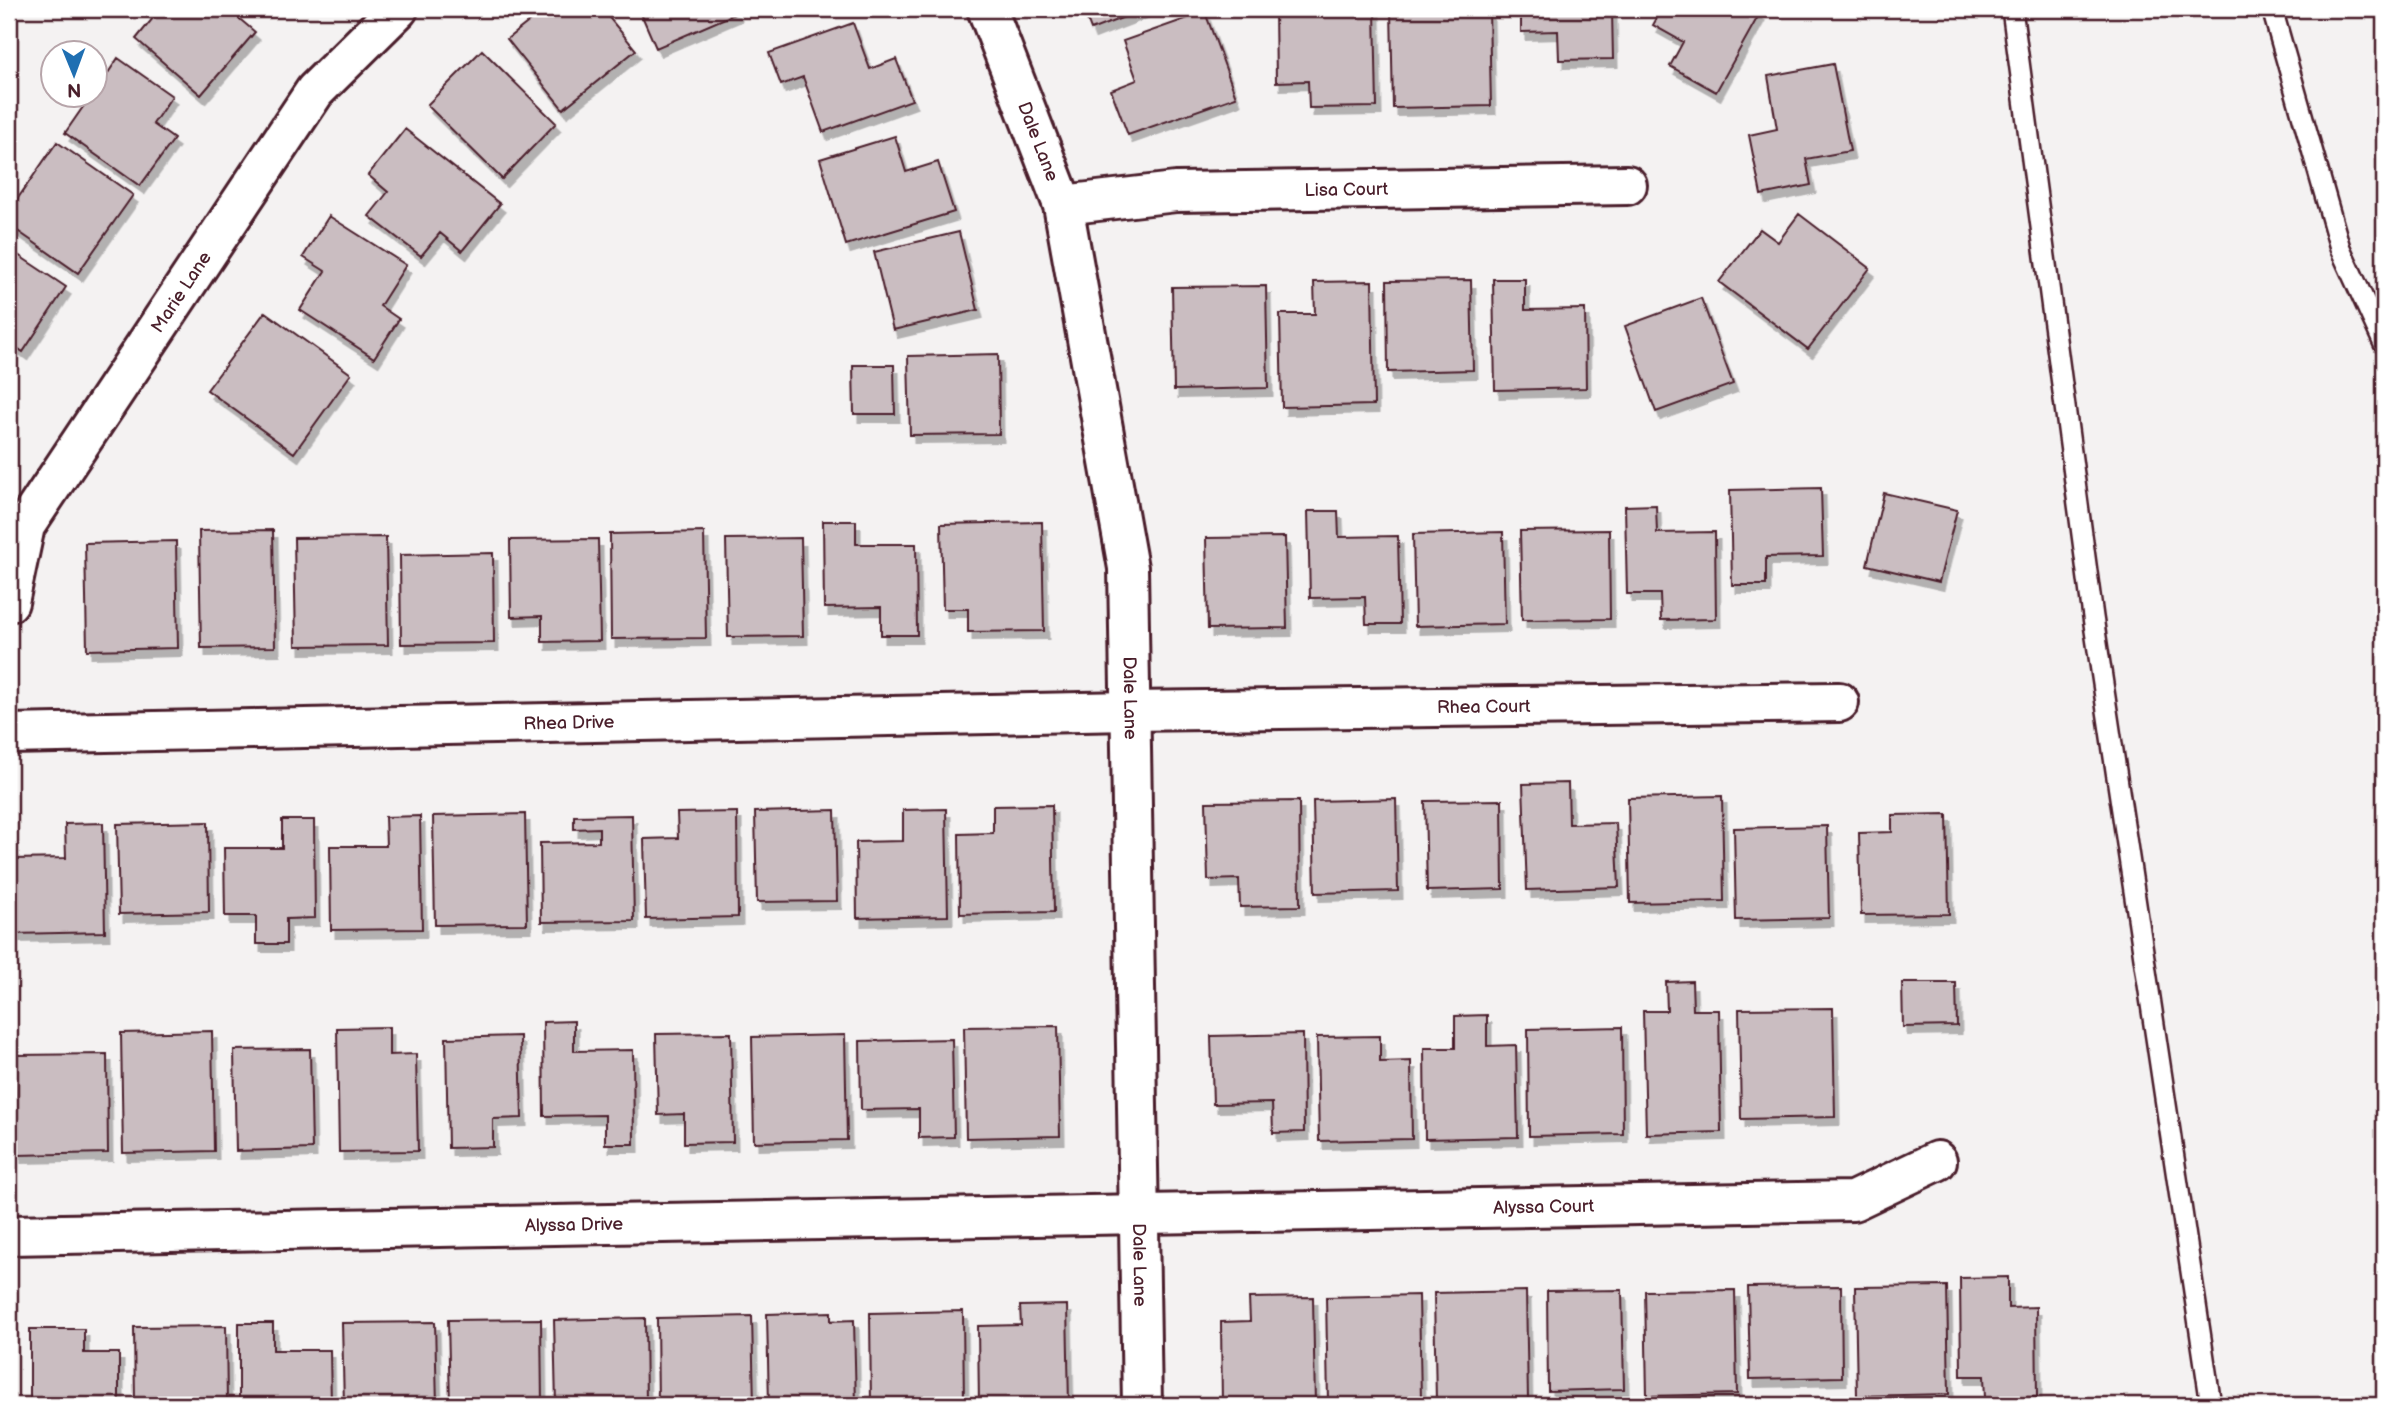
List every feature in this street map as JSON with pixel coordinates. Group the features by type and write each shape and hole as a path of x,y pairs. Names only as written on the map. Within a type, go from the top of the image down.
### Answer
{"street":[{"name":"Marie Lane","path":"9,602 24,526 315,91 398,9"},
{"name":"Dale Lane","path":"987,9 1063,205 1128,568 1142,1405"},
{"name":"Lisa Court","path":"1063,205 1176,192 1628,185"},
{"name":"Rhea Court","path":"1130,711 1839,702"},
{"name":"Rhea Drive","path":"9,734 1130,711"},
{"name":"Alyssa Court","path":"1139,1214 1853,1201 1937,1161"},
{"name":"Alyssa Drive","path":"9,1235 1139,1214"}],"lane":[{"path":"2012,9 2093,617 2211,1405"},
{"path":"2272,9 2340,248 2384,344"}],"building":[{"path":"144,9 228,9 255,32 201,95 136,39 154,17"},
{"path":"545,9 602,9 636,50 563,109 507,39"},
{"path":"639,9 735,9 737,13 656,48"},
{"path":"1083,9 1145,9 1091,30"},
{"path":"1275,9 1375,9 1377,107 1309,108 1308,81 1276,82"},
{"path":"1391,9 1489,9 1491,106 1393,108"},
{"path":"1521,9 1612,9 1613,59 1559,60 1558,31 1521,32"},
{"path":"1662,9 1753,9 1760,13 1716,92 1670,66 1683,42 1653,25"},
{"path":"1205,12 1236,97 1128,135 1111,90 1137,80 1123,41"},
{"path":"853,23 870,69 896,59 912,100 823,132 803,77 781,85 769,53"},
{"path":"482,50 556,123 502,179 427,105"},
{"path":"118,58 172,96 153,124 174,139 140,186 65,133 82,108 108,108 108,73"},
{"path":"1833,64 1850,151 1806,159 1811,185 1761,195 1749,135 1777,129 1768,76"},
{"path":"405,129 500,204 462,251 440,233 421,256 369,216 388,192 368,175"},
{"path":"895,136 906,172 938,162 954,212 846,245 820,159"},
{"path":"57,142 133,195 78,273 9,225 9,211"},
{"path":"1799,214 1870,268 1808,349 1719,282 1760,229 1778,242"},
{"path":"329,216 406,265 380,306 399,319 374,358 300,310 325,271 303,257"},
{"path":"959,232 978,310 893,330 874,252"},
{"path":"9,249 66,287 23,352 9,342"},
{"path":"1493,279 1525,279 1525,310 1585,309 1586,388 1495,390"},
{"path":"1471,280 1473,370 1388,372 1387,281"},
{"path":"1372,281 1374,405 1282,407 1280,314 1315,314 1314,282"},
{"path":"1266,286 1268,388 1174,390 1172,287"},
{"path":"1701,298 1733,384 1656,412 1625,326"},
{"path":"265,312 351,374 294,453 207,390"},
{"path":"998,354 999,434 910,435 908,356"},
{"path":"853,365 894,365 895,414 854,414"},
{"path":"1821,488 1823,556 1766,557 1766,585 1732,585 1730,490"},
{"path":"1884,493 1957,510 1939,582 1867,565"},
{"path":"1656,505 1657,533 1715,532 1716,619 1661,620 1660,594 1627,594 1625,506"},
{"path":"1308,511 1338,511 1339,537 1398,536 1400,624 1366,624 1365,597 1310,598"},
{"path":"823,521 856,521 856,544 916,544 917,635 881,635 881,607 824,608"},
{"path":"1042,522 1044,631 968,632 968,609 943,609 941,524"},
{"path":"273,530 275,647 201,648 199,531"},
{"path":"1609,530 1610,619 1522,620 1520,531"},
{"path":"704,532 706,638 611,639 610,534"},
{"path":"1503,532 1505,624 1415,626 1413,534"},
{"path":"386,537 388,645 296,646 294,538"},
{"path":"1285,537 1287,628 1208,629 1206,538"},
{"path":"801,538 803,636 728,637 726,539"},
{"path":"598,539 600,641 542,642 542,616 511,617 510,540"},
{"path":"176,541 178,648 87,650 85,543"},
{"path":"493,553 494,643 401,644 400,555"},
{"path":"1568,783 1569,824 1616,823 1619,887 1527,890 1523,784"},
{"path":"1722,796 1724,901 1630,903 1628,798"},
{"path":"1396,799 1398,891 1315,893 1313,801"},
{"path":"1502,800 1503,889 1427,891 1425,801"},
{"path":"1299,801 1300,906 1240,907 1239,879 1208,880 1206,802"},
{"path":"1052,805 1054,912 960,914 959,834 993,833 993,806"},
{"path":"946,809 948,916 857,918 856,842 903,841 903,810"},
{"path":"835,810 837,901 757,902 755,812"},
{"path":"737,812 738,917 646,919 644,839 678,838 677,813"},
{"path":"525,814 527,924 435,925 433,816"},
{"path":"1947,814 1949,914 1861,915 1859,833 1892,832 1892,815"},
{"path":"632,815 634,921 541,922 540,843 599,842 599,828 574,829 574,816"},
{"path":"420,816 422,929 331,930 330,846 386,846 385,817"},
{"path":"282,820 314,820 315,918 286,919 286,944 256,944 256,916 225,916 224,848 282,848"},
{"path":"208,822 209,912 119,914 117,824"},
{"path":"103,823 105,932 13,934 12,859 66,858 65,824"},
{"path":"1827,826 1829,918 1736,920 1734,828"},
{"path":"1692,981 1693,1010 1719,1010 1721,1132 1646,1134 1643,1011 1667,1011 1666,982"},
{"path":"1902,983 1956,983 1957,1026 1903,1027"},
{"path":"1833,1008 1835,1117 1741,1119 1739,1009"},
{"path":"1487,1015 1487,1046 1516,1045 1518,1137 1425,1139 1424,1048 1455,1048 1455,1016"},
{"path":"574,1021 574,1051 633,1050 634,1144 605,1144 605,1115 544,1116 543,1022"},
{"path":"1058,1026 1060,1136 966,1138 964,1027"},
{"path":"389,1027 389,1055 416,1054 418,1151 339,1152 337,1028"},
{"path":"1622,1027 1623,1134 1529,1136 1528,1029"},
{"path":"212,1031 214,1151 123,1153 121,1033"},
{"path":"731,1033 733,1142 684,1143 684,1114 658,1115 656,1034"},
{"path":"1303,1034 1304,1132 1273,1133 1272,1103 1213,1104 1211,1036"},
{"path":"845,1035 847,1140 754,1142 752,1037"},
{"path":"520,1036 522,1118 493,1119 493,1147 448,1148 446,1038"},
{"path":"1380,1036 1380,1062 1411,1061 1412,1139 1319,1141 1317,1037"},
{"path":"952,1039 954,1137 919,1138 919,1109 861,1110 860,1041"},
{"path":"310,1049 312,1149 236,1151 234,1050"},
{"path":"107,1054 108,1153 17,1155 15,1055"},
{"path":"2008,1277 2008,1308 2036,1307 2037,1397 1985,1398 1984,1376 1961,1376 1960,1278"},
{"path":"1841,1286 1842,1377 1750,1379 1748,1287"},
{"path":"1947,1286 1949,1394 1857,1396 1855,1287"},
{"path":"1622,1290 1624,1389 1548,1391 1547,1291"},
{"path":"1735,1290 1737,1394 1647,1396 1645,1291"},
{"path":"1526,1291 1528,1400 1436,1402 1434,1293"},
{"path":"1419,1295 1421,1400 1328,1402 1326,1297"},
{"path":"1313,1297 1315,1405 1222,1405 1221,1322 1250,1321 1249,1298"},
{"path":"1067,1305 1069,1405 979,1405 978,1326 1021,1325 1020,1306"},
{"path":"963,1311 964,1405 871,1405 870,1313"},
{"path":"831,1312 831,1321 854,1320 856,1405 769,1405 767,1314"},
{"path":"752,1316 754,1405 658,1405 657,1318"},
{"path":"645,1318 646,1405 556,1405 554,1320"},
{"path":"541,1319 542,1405 450,1405 448,1320"},
{"path":"435,1322 437,1405 344,1405 342,1323"},
{"path":"239,1323 273,1323 273,1350 330,1350 331,1405 239,1405"},
{"path":"226,1326 227,1405 135,1405 134,1327"},
{"path":"30,1329 84,1329 84,1353 119,1353 119,1405 30,1405"}]}
